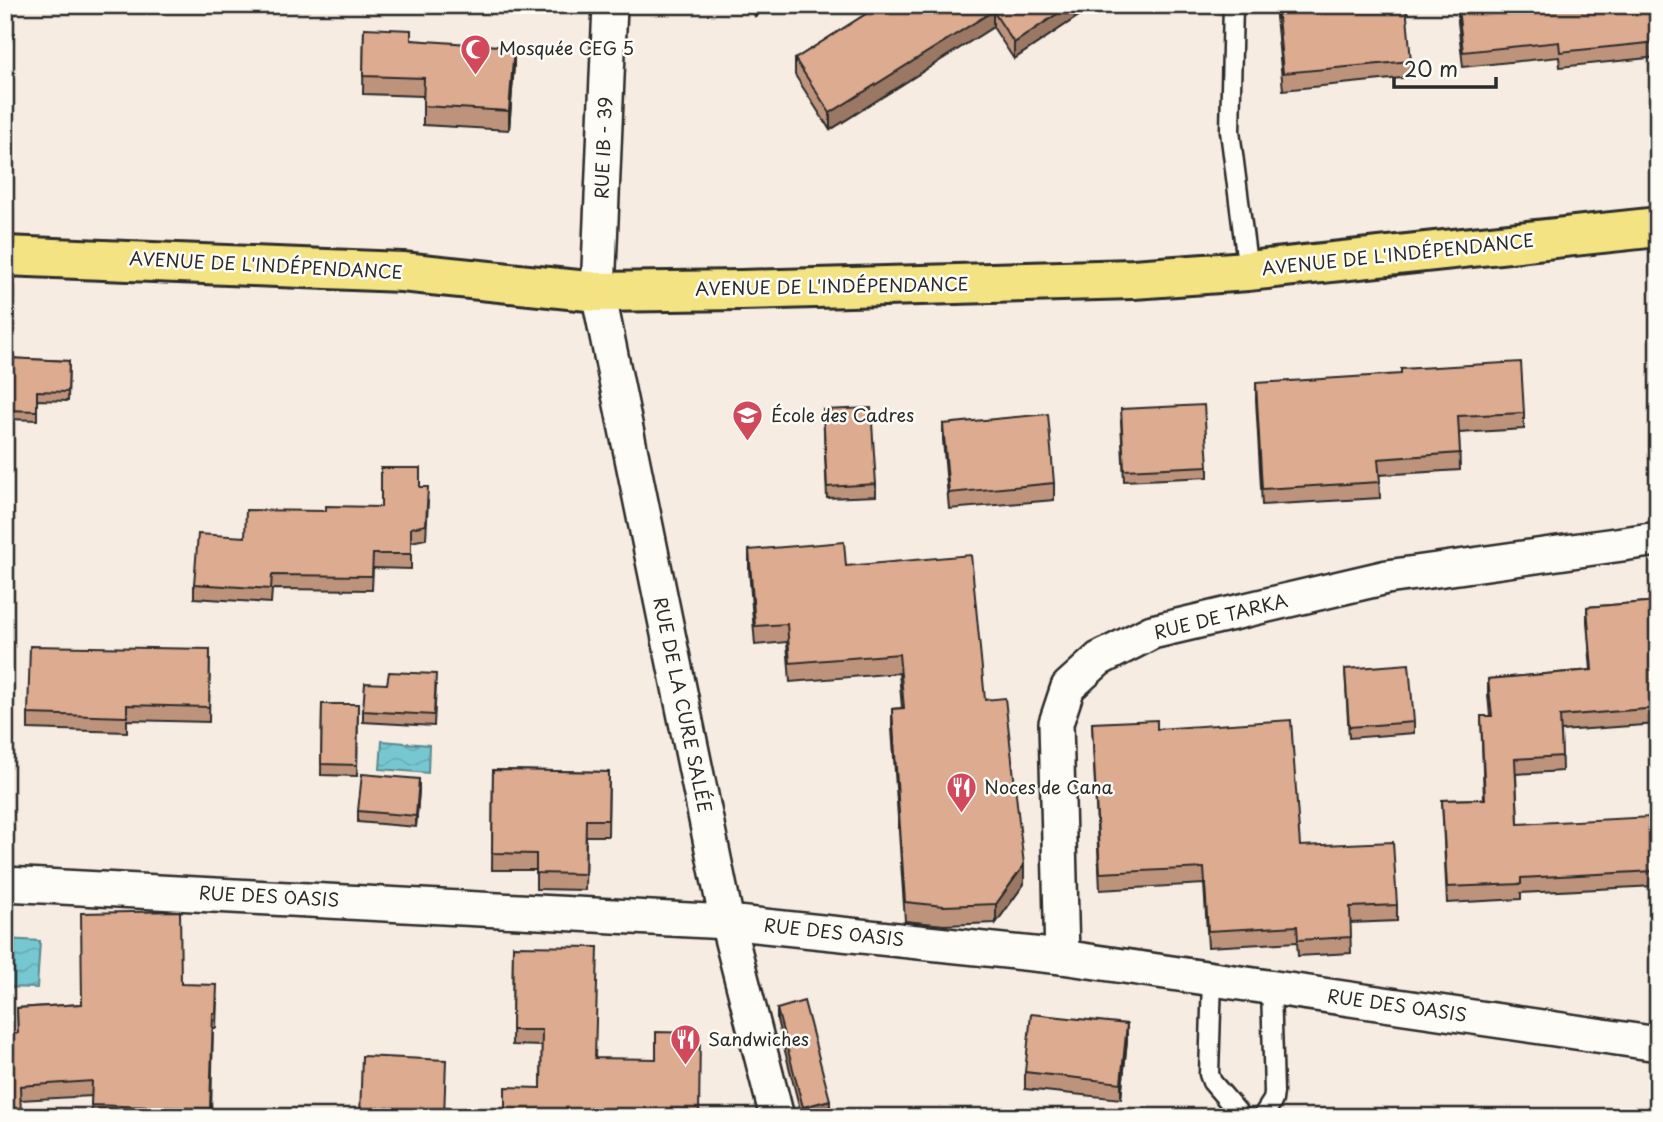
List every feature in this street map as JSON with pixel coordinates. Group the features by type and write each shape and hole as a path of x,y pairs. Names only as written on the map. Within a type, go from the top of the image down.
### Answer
{"highway":[{"name":"AVENUE DE L'INDÉPENDANCE","path":"5,256 402,272 598,292 1133,279 1248,271 1658,227"}],"street":[{"name":"RUE IB - 39","path":"598,292 610,5"},
{"name":"RUE DE LA CURE SALÉE","path":"598,292 727,922 777,1117"},
{"name":"RUE DE TARKA","path":"1062,957 1056,723 1068,687 1100,659 1152,632 1387,578 1658,539"},
{"name":"RUE DES OASIS","path":"5,884 727,922 1062,957 1658,1044"}],"lane":[{"path":"1233,5 1230,131 1248,271"},
{"path":"1212,979 1209,1074 1212,1082 1241,1117"},
{"path":"1262,1117 1271,1104 1274,1092 1271,988"}],"water":[{"path":"382,741 429,745 428,773 380,769"},
{"path":"5,939 40,941 37,988 5,987"}],"building":[{"path":"880,5 1070,5 1014,43 993,11 830,113 795,59"},
{"path":"1277,5 1406,5 1411,61 1283,73"},
{"path":"1483,5 1658,5 1658,42 1560,52 1559,42 1463,52 1458,8"},
{"path":"364,28 411,30 411,40 514,47 509,111 423,106 424,78 363,76"},
{"path":"7,358 69,361 68,392 37,391 37,411 6,410"},
{"path":"1521,362 1524,413 1458,416 1460,453 1378,459 1380,482 1262,489 1256,383 1401,374 1401,369"},
{"path":"1204,405 1208,466 1124,470 1121,409"},
{"path":"871,408 876,484 827,487 823,410"},
{"path":"1048,414 1054,483 949,493 943,424"},
{"path":"381,468 420,468 420,487 428,487 426,525 411,528 411,554 373,554 372,576 272,575 271,589 194,584 198,534 245,537 246,510 326,511 326,506 381,507"},
{"path":"844,542 846,566 971,555 985,700 1005,698 1024,865 996,904 944,906 905,902 892,709 904,708 899,654 790,663 787,624 755,626 749,550"},
{"path":"1658,601 1658,708 1560,716 1562,756 1515,759 1518,824 1652,817 1655,871 1521,878 1521,884 1447,887 1442,800 1485,799 1481,716 1492,716 1488,679 1592,670 1587,607"},
{"path":"30,646 210,649 209,707 127,705 127,717 28,714"},
{"path":"1409,664 1414,722 1349,727 1345,669"},
{"path":"389,672 436,674 434,715 363,711 365,683 387,684"},
{"path":"322,704 358,704 357,765 321,764"},
{"path":"1157,720 1157,729 1291,720 1300,846 1393,842 1397,905 1350,907 1351,937 1298,940 1297,926 1208,931 1204,868 1100,873 1092,723"},
{"path":"493,770 609,772 608,820 586,820 585,874 536,873 536,854 492,853"},
{"path":"362,774 419,779 416,816 358,811"},
{"path":"180,911 181,984 217,985 216,1013 213,1013 210,1109 91,1105 92,1081 20,1086 21,1117 5,1117 5,1033 18,1033 17,1008 82,1004 81,913"},
{"path":"513,946 598,947 595,1058 656,1059 656,1032 700,1033 699,1117 505,1117 505,1087 541,1088 542,1030 512,1030"},
{"path":"804,1001 830,1100 803,1107 777,1009"},
{"path":"1031,1014 1127,1024 1121,1083 1025,1072"},
{"path":"362,1056 446,1060 444,1117 360,1117"}],"place":[{"name":"Mosquée CEG 5","path":"476,76"},
{"name":"École des Cadres","path":"748,443"},
{"name":"Noces de Cana","path":"961,815"},
{"name":"Sandwiches","path":"685,1067"}]}
